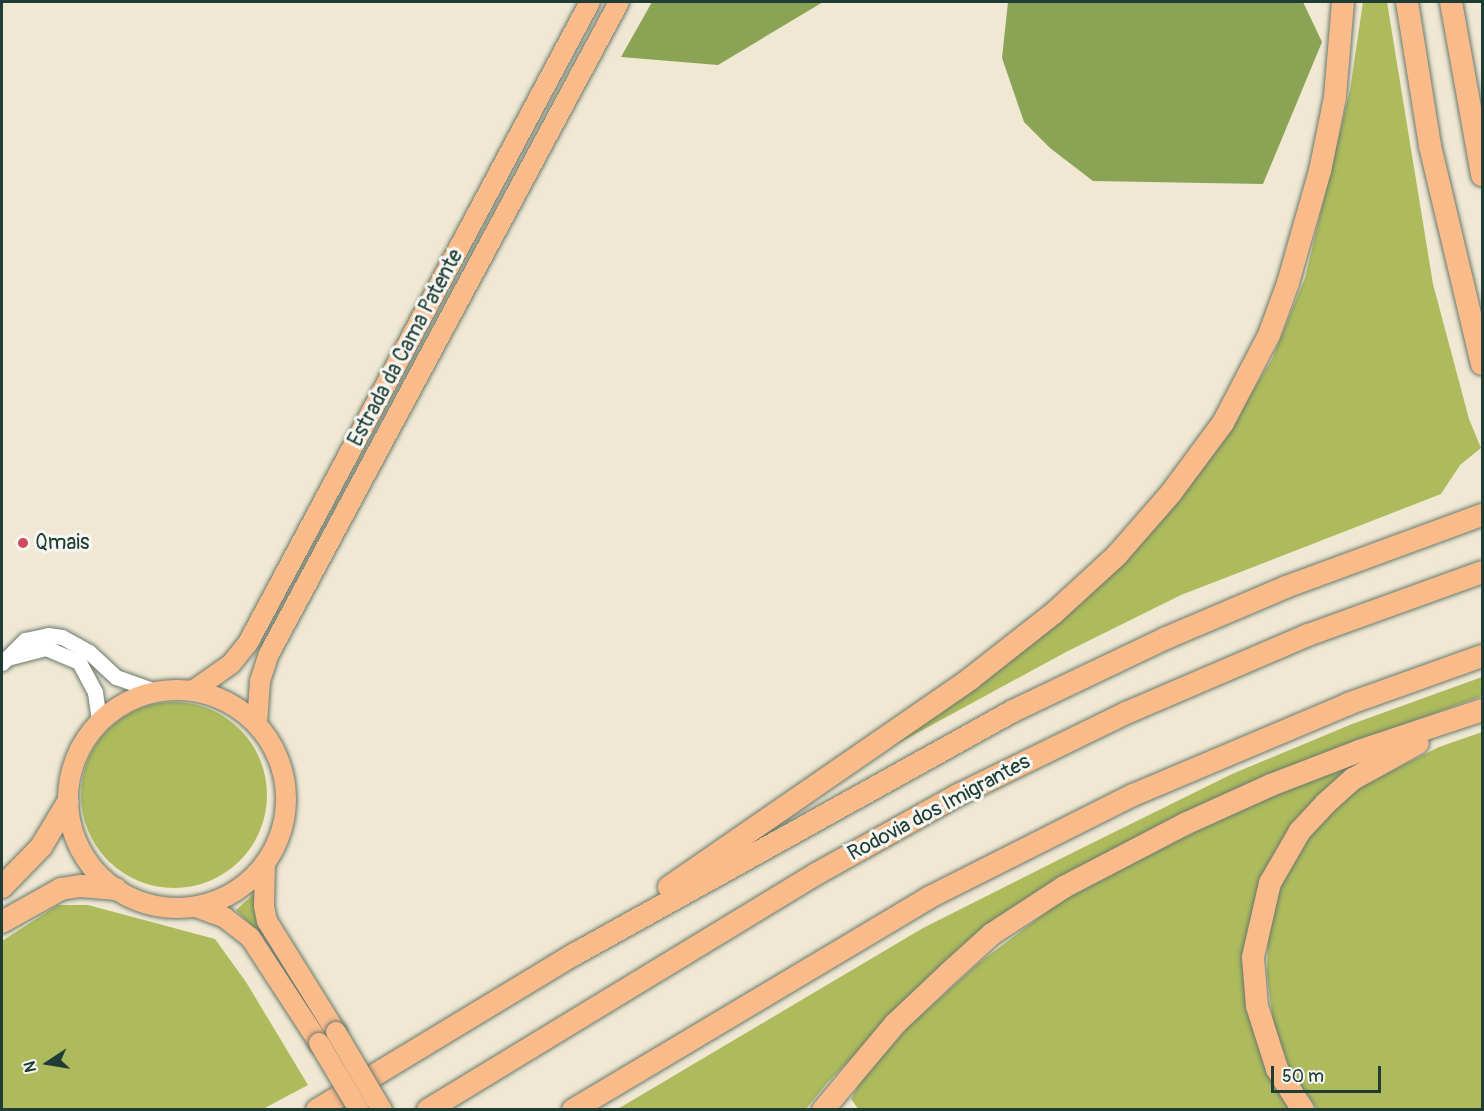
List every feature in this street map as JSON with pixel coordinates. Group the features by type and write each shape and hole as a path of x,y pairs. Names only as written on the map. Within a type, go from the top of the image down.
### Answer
{"highway":[{"path":"575,954 970,679 1054,613 1117,555 1171,493 1223,423 1269,335 1288,283 1320,171 1335,97 1343,2"},
{"path":"1407,2 1430,146 1482,364"},
{"path":"1451,2 1482,175"},
{"path":"317,1110 575,954 1013,711 1166,638 1286,587 1482,515"},
{"name":"Rodovia dos Imigrantes","path":"428,1110 816,874 958,795 1126,713 1308,635 1482,572"},
{"path":"573,1110 959,882 1133,795 1348,705 1482,656"},
{"path":"823,1110 849,1074 895,1024 992,934 1064,887 1187,823 1271,785 1359,750 1482,711"},
{"path":"1303,1110 1277,1069 1257,1006 1253,957 1270,884 1300,831 1353,779 1482,711"},
{"path":"2,887 41,847 68,802"},
{"path":"2,922 61,889 81,886 116,889"}],"main road":[{"name":"Estrada da Cama Patente","path":"194,690 231,664 248,644 590,2"},
{"name":"Estrada da Cama Patente","path":"257,724 260,681 269,654 619,2"},
{"path":"196,907 235,892 265,864 282,830 286,792 278,755 257,724 228,702 194,690 155,691 125,702 99,722 81,746 71,773 68,802 75,836 91,866 116,889 154,906 196,907 224,917 250,937 319,1043 359,1110"},
{"path":"265,864 264,906 267,921 382,1110"}],"street":[{"path":"4,661 25,640 48,635 62,637 89,652 116,677 155,691"},
{"path":"4,661 46,648 64,652 79,662 95,692 99,722"}],"green space":[{"path":"652,2 823,2 718,65 621,57"},
{"path":"1008,2 1303,2 1322,42 1263,184 1093,181 1050,148 1024,122 1002,58"},
{"path":"1363,2 1387,2 1433,284 1469,419 1481,448 1460,465 1441,494 1181,595 1066,652 873,757 1012,657 1229,430 1272,359 1305,278 1350,90"},
{"path":"1482,677 1482,696 1388,730 1152,830 884,1026 828,1082 806,1109 616,1110 923,928 1076,851 1232,774 1352,724"},
{"path":"174,702 209,709 225,718 239,730 251,744 260,760 267,795 260,830 251,846 239,860 225,872 209,881 174,888 139,881 123,872 109,860 97,846 88,830 81,795 88,760 97,744 109,730 123,718 139,709"},
{"path":"1482,732 1482,1109 1318,1110 1291,1073 1273,1022 1267,974 1268,934 1278,892 1300,848 1332,810 1364,785 1439,747"},
{"path":"1397,745 1328,789 1248,944 1295,1109 859,1110 851,1099 861,1080 909,1026 980,962 1057,904 1108,873 1280,792"},
{"path":"257,891 265,934 262,936 236,910"},
{"path":"58,905 88,905 215,939 246,982 308,1085 263,1109 2,1109 2,941"}],"place":[{"name":"Qmais","path":"23,543"}]}
